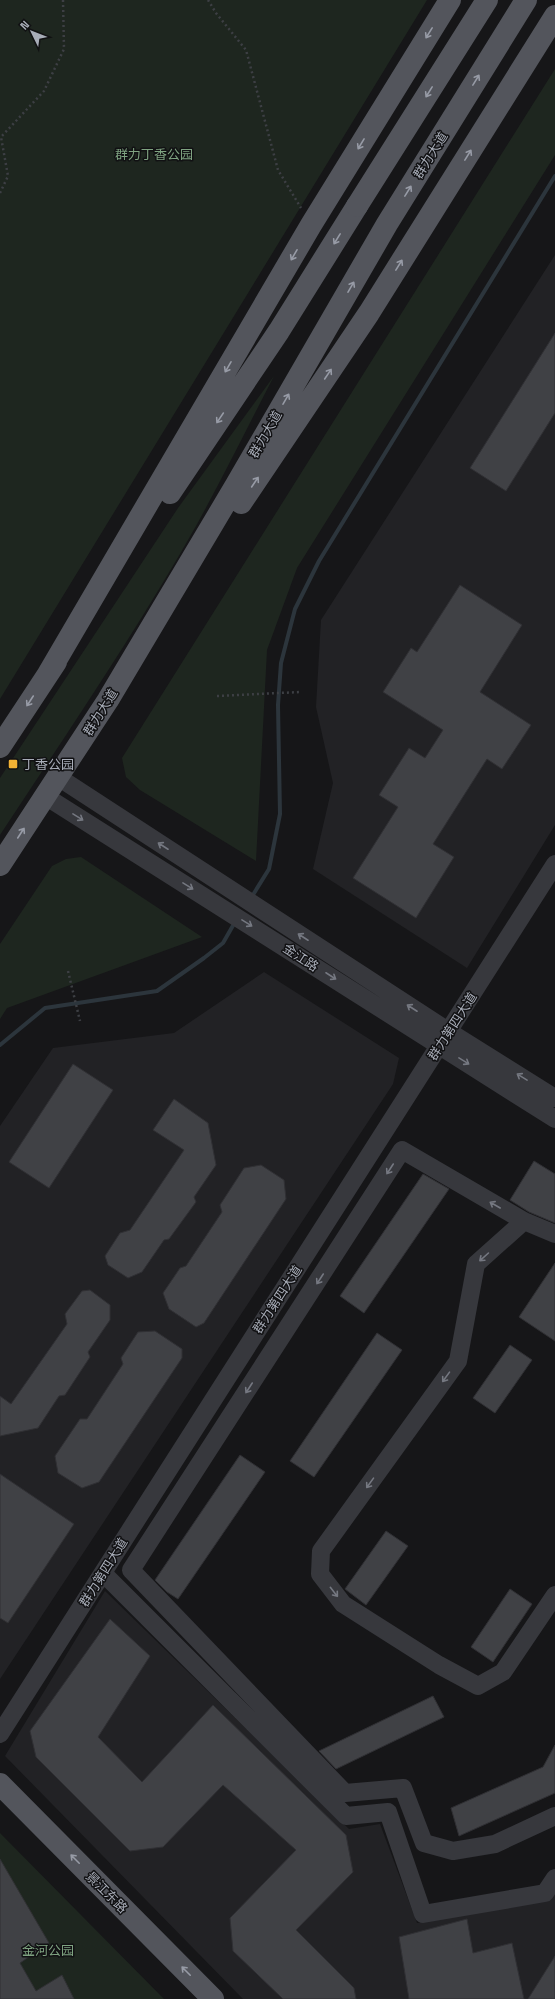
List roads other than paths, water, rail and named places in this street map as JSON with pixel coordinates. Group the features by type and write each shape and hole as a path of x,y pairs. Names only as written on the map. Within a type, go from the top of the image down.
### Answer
{"main road":[{"path":"48,674 311,225 450,0"},
{"path":"0,747 279,331 487,0"},
{"name":"群力大道","path":"0,865 108,700 236,485 387,224 526,0"},
{"path":"108,700 369,313 555,16"},
{"name":"景江东路","path":"0,1784 213,1999"}],"street":[{"name":"金江路","path":"58,777 284,924 555,1119"},
{"name":"金江路","path":"45,796 274,940 444,1038 555,1098"},
{"name":"群力第四大道","path":"0,1734 555,864"},
{"path":"555,1234 524,1221 402,1150 131,1570 345,1793 403,1788 424,1843 453,1852 495,1844 555,1816"},
{"path":"524,1221 476,1264 458,1361 322,1551 320,1574 343,1604 439,1665 478,1686 503,1672 555,1595"},
{"path":"103,1573 346,1816 388,1812 423,1914 545,1893 555,1878"}],"waterway":[{"path":"251,898 269,869 280,814 278,705 281,663 295,609 319,561 555,176"},
{"path":"0,1045 45,1008 157,991 223,943 235,922"}],"place":[{"name":"丁香公园","path":"13,764"}],"park label":[{"name":"群力丁香公园","path":"154,154"},
{"name":"金河公园","path":"48,1950"}]}
